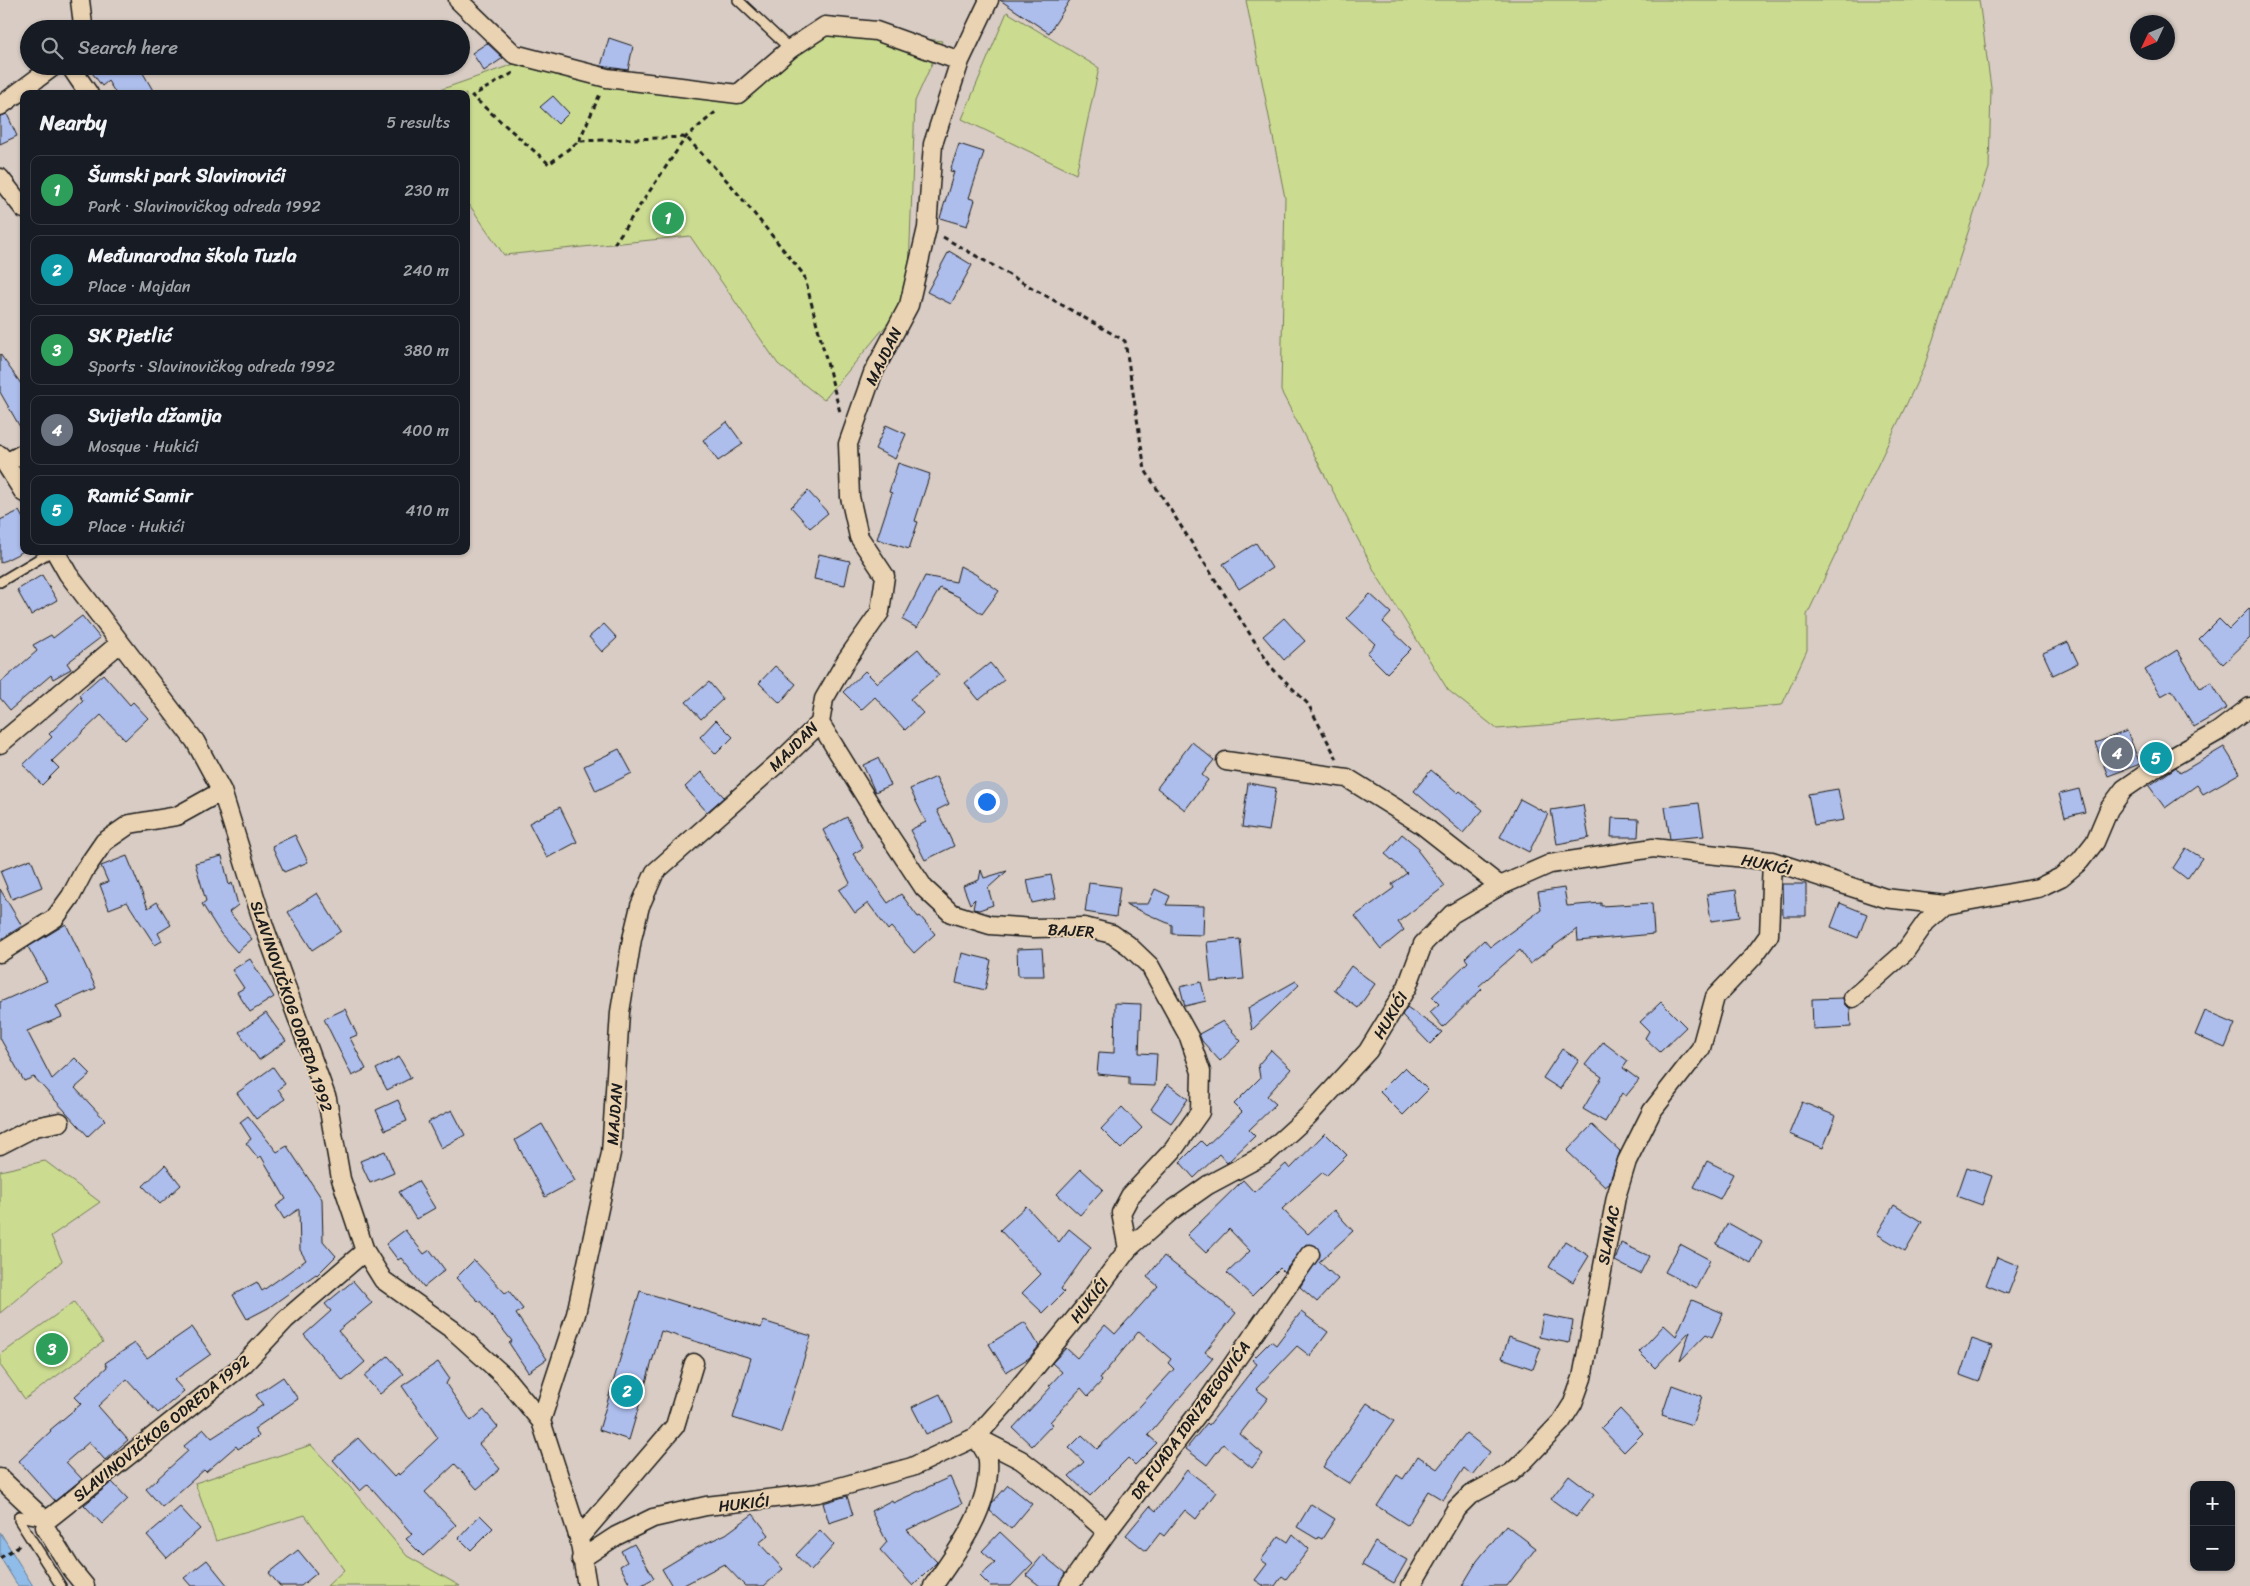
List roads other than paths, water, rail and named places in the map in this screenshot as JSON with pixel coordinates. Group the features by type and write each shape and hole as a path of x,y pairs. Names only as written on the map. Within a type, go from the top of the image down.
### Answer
{"street":[{"path":"80,0 82,20"},
{"path":"458,0 514,54 607,78 738,94 790,48 825,26 876,30 960,61"},
{"name":"MAJDAN","path":"541,1421 576,1314 611,1153 620,1012 632,939 640,906 656,872 820,723 824,699 847,659 880,612 886,576 859,537 850,497 848,444 873,373 909,305 927,228 933,144 960,61 989,0"},
{"path":"22,90 42,75"},
{"path":"76,75 86,90"},
{"path":"0,106 20,91"},
{"path":"0,178 20,204"},
{"path":"20,454 3,459 20,487"},
{"name":"SLAVINOVIČKOG ODREDA 1992","path":"56,555 68,574 195,741 222,791 264,926 327,1099 341,1179 365,1251 383,1280 453,1330 504,1376 541,1421 579,1538 581,1559"},
{"path":"0,744 120,643"},
{"name":"HUKIĆI","path":"581,1559 616,1536 653,1518 706,1506 818,1493 912,1467 976,1437 1008,1402 1083,1309 1128,1249 1171,1211 1208,1185 1266,1154 1308,1116 1368,1051 1406,987 1423,944 1452,914 1500,886 1550,864 1653,848 1772,861 1885,898 1945,905 2038,888 2061,877 2080,861 2095,842 2109,808 2124,789 2159,765 2217,732 2250,707"},
{"name":"BAJER","path":"820,723 888,835 924,888 951,913 990,925 1033,928 1084,927 1112,934 1128,945 1150,966 1192,1046 1201,1072 1200,1112 1173,1150 1130,1196 1121,1212 1128,1249"},
{"path":"1226,760 1348,778 1421,824 1500,886"},
{"path":"0,953 55,918 71,896 84,871 104,842 130,824 178,816 222,791"},
{"name":"SLANAC","path":"1411,1586 1456,1509 1470,1495 1511,1474 1561,1422 1573,1403 1582,1378 1616,1197 1627,1161 1652,1111 1702,1048 1715,997 1753,957 1769,935 1772,861"},
{"path":"1853,998 1904,953 1926,922 1945,905"},
{"path":"0,1145 35,1127 60,1122"},
{"name":"SLAVINOVIČKOG ODREDA 1992","path":"46,1521 243,1365 285,1320 365,1251"},
{"name":"DR FUADA IDRIZBEGOVIĆA","path":"1069,1586 1107,1532 1203,1407 1310,1254"},
{"path":"579,1538 675,1426 694,1363"},
{"path":"976,1437 1021,1460 1059,1489 1107,1532"},
{"path":"933,1586 967,1536 985,1490 988,1459 976,1437"},
{"path":"0,1478 46,1521 45,1526 71,1569 85,1586"},
{"path":"581,1559 587,1586"}],"lane":[{"path":"738,0 790,48"},
{"path":"0,582 47,555"},
{"path":"46,1521 19,1516 19,1520 61,1586"}],"water":[{"path":"0,1532 33,1586 18,1586 0,1557"}],"place":[{"name":"Šumski park Slavinovići","path":"668,218"},
{"name":"Svijetla džamija","path":"2117,753"},
{"name":"Ramić Samir","path":"2156,758"},
{"name":"SK Pjetlić","path":"52,1349"},
{"name":"Međunarodna škola Tuzla","path":"627,1391"}]}
